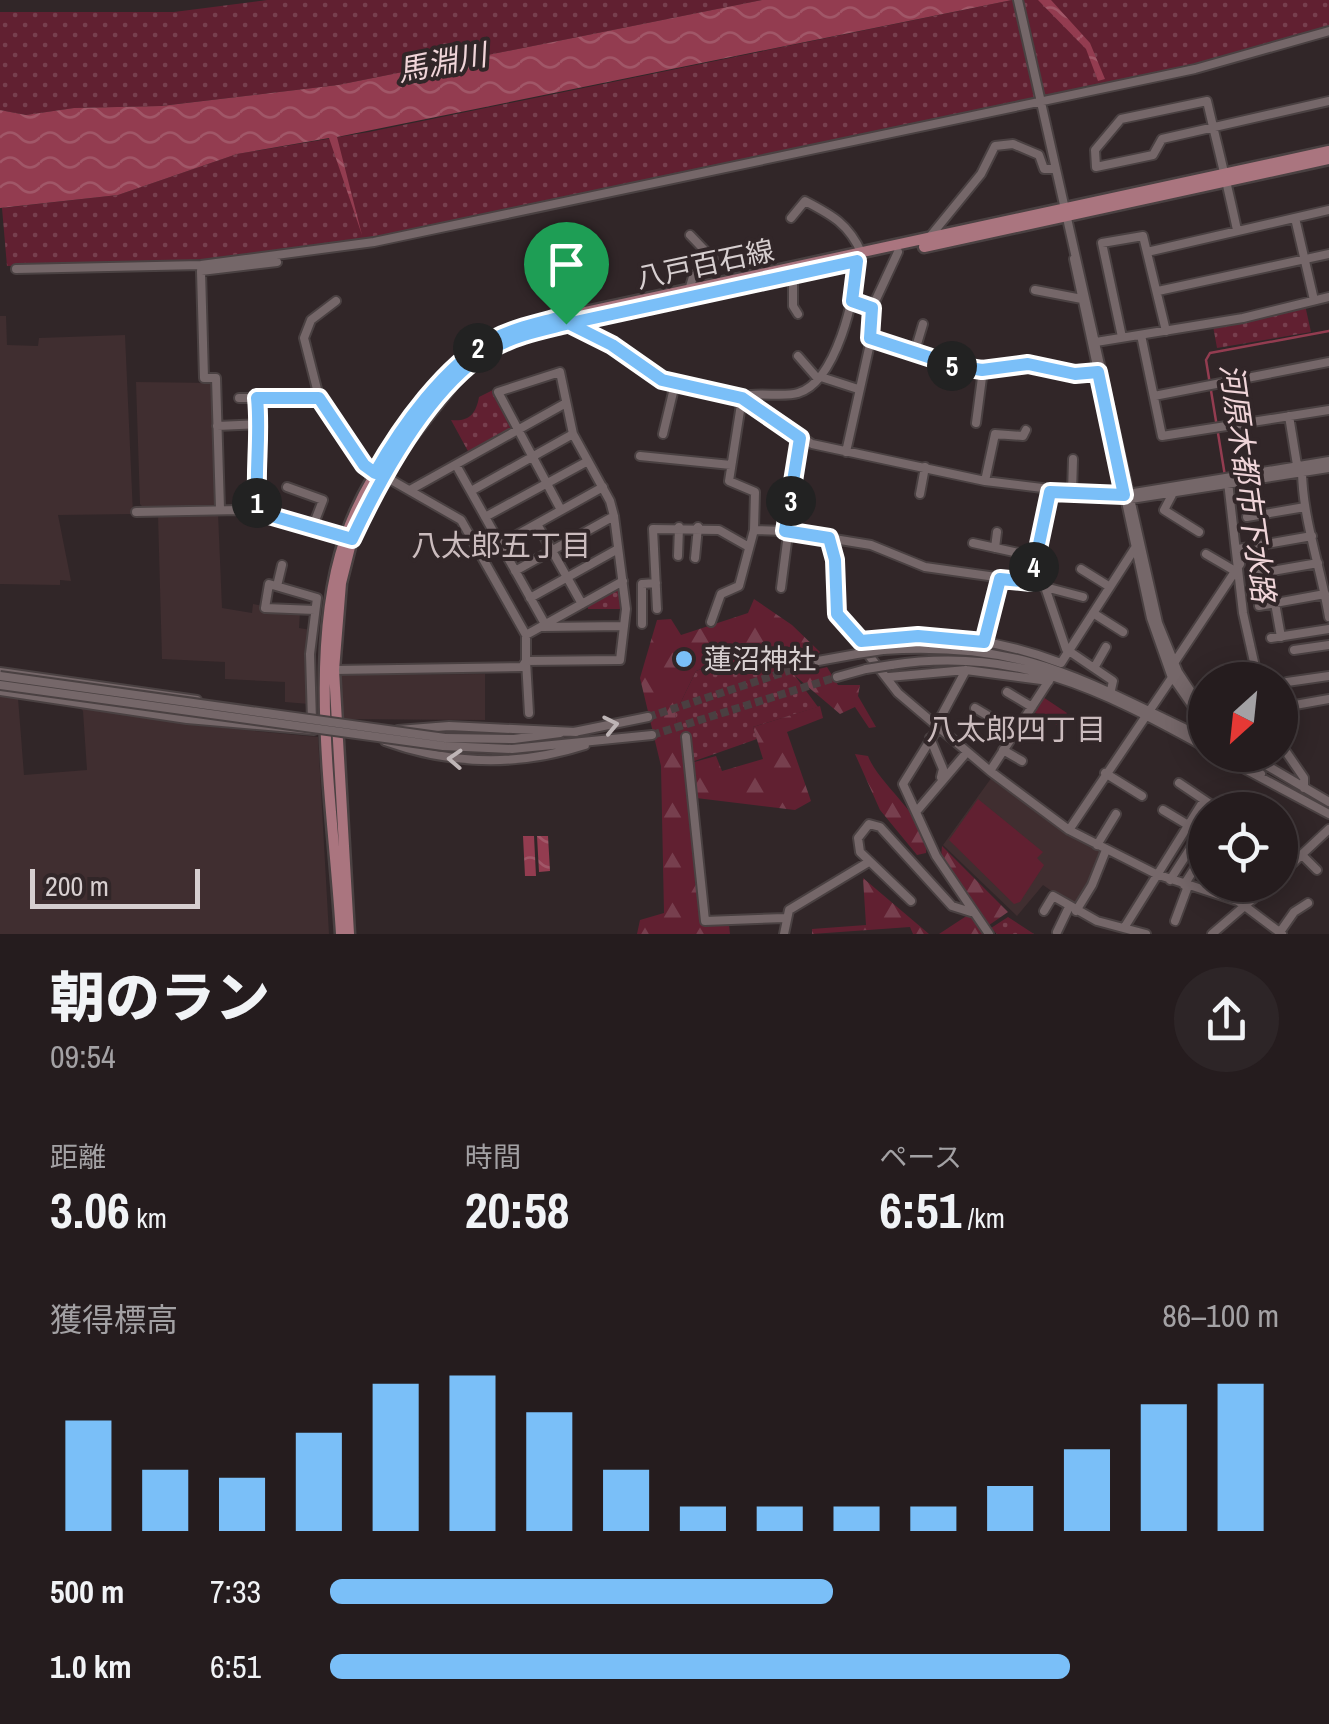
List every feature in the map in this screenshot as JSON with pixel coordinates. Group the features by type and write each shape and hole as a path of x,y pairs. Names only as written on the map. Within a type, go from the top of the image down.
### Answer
{"main road":[{"name":"八戸百石線","path":"1225,178 1329,151"},
{"name":"八戸百石線","path":"342,934 327,623 349,538 379,475 438,388 478,348 509,332 794,275 928,239 1329,159"},
{"name":"八戸百石線","path":"562,321 690,290 898,252 1067,212"},
{"name":"八戸百石線","path":"349,538 340,583 333,728 349,934"}],"street":[{"path":"1018,0 1158,623 1174,670 1188,689"},
{"path":"16,269 201,266 300,254 1195,69 1329,31"},
{"path":"1237,230 1213,126 1207,101 1121,119 1096,150 1096,167 1154,155 1162,138 1213,126 1329,101"},
{"path":"928,239 930,230 982,174 996,146 1018,146 1039,154 1044,169 1056,169"},
{"path":"711,622 722,594 738,586 754,530 755,492 731,485 731,465 744,400 768,392 798,393 820,378 852,301 859,257 847,226 821,207 805,201 791,218"},
{"path":"1147,252 1329,210"},
{"path":"1296,218 1314,300"},
{"path":"1071,229 1082,300 1094,343"},
{"path":"690,235 714,259 693,277 690,290"},
{"path":"1122,337 1102,243 1143,236 1166,331"},
{"path":"846,452 870,338 872,308 898,252"},
{"path":"220,509 216,378 204,378 200,271 263,266 300,254"},
{"path":"1158,290 1304,256 1329,254"},
{"path":"794,275 793,306 798,314"},
{"path":"1035,290 1082,300"},
{"path":"1094,343 1329,297"},
{"path":"336,301 311,320 304,338 319,398 364,465 461,520 526,635 529,713"},
{"path":"852,301 872,308"},
{"path":"562,321 675,384 744,400 800,438 846,452 1050,492 1128,496 1173,493 1228,481"},
{"path":"914,354 923,324"},
{"path":"1141,335 1162,436 1329,410"},
{"path":"870,338 914,354 982,370 1028,364 1075,374 1100,371"},
{"path":"798,356 820,378 858,389"},
{"path":"1154,396 1329,362"},
{"path":"976,423 982,370"},
{"path":"526,661 620,660 624,626 623,580 614,516 603,487 573,434 560,372 498,392 562,510"},
{"path":"1228,382 1234,425"},
{"path":"663,434 675,384"},
{"path":"239,398 319,398"},
{"path":"257,398 258,512"},
{"path":"410,490 566,403"},
{"path":"1289,416 1329,616"},
{"path":"217,426 260,424"},
{"path":"985,481 996,434 1023,436 1026,430"},
{"path":"471,491 573,434"},
{"path":"781,588 800,438"},
{"path":"640,456 731,465"},
{"path":"1072,493 1073,459"},
{"path":"486,517 588,461"},
{"path":"456,464 542,626"},
{"path":"1128,496 1329,464"},
{"path":"920,494 925,468"},
{"path":"1228,481 1243,613 1254,662"},
{"path":"287,487 322,500 313,526"},
{"path":"481,555 603,487"},
{"path":"1031,582 1050,492"},
{"path":"1173,493 1164,510 1199,532"},
{"path":"1128,496 1151,618 1188,694"},
{"path":"1246,517 1305,507"},
{"path":"136,512 258,512 349,538"},
{"path":"515,571 614,516"},
{"path":"537,524 582,604"},
{"path":"678,556 679,527"},
{"path":"657,609 653,529 698,527 730,534 749,548"},
{"path":"695,558 698,527"},
{"path":"754,530 829,538 889,550 925,568 1031,582 1083,597"},
{"path":"995,548 998,532"},
{"path":"1238,549 1312,536"},
{"path":"829,538 835,560 837,614 898,692 990,771 1069,830 1170,880 1249,907 1281,933 1294,912 1308,903"},
{"path":"973,544 1036,557"},
{"path":"861,641 918,636 984,642 1061,663 1136,547"},
{"path":"530,598 618,550"},
{"path":"1255,574 1329,552"},
{"path":"1206,554 1238,568"},
{"path":"282,565 268,584 265,608 315,610"},
{"path":"1069,830 1238,568"},
{"path":"1081,569 1110,587"},
{"path":"984,642 1000,579"},
{"path":"526,635 623,580"},
{"path":"642,624 642,584 656,583"},
{"path":"268,584 317,598 311,731"},
{"path":"1045,587 1068,651 1114,683 1111,690"},
{"path":"1259,606 1326,594"},
{"path":"1275,603 1281,637"},
{"path":"1093,613 1123,632"},
{"path":"542,626 624,626"},
{"path":"1271,638 1329,628"},
{"path":"1294,650 1329,645"},
{"path":"818,661 924,647 1004,654 1058,668 1111,690 1188,737"},
{"path":"1094,668 1106,647"},
{"path":"837,677 891,664 972,659 1051,678 1188,731"},
{"path":"334,670 522,666 526,661"},
{"path":"889,677 966,670 1051,678"},
{"path":"966,670 903,784 971,912 989,934"},
{"path":"0,674 312,720 363,732 420,728 576,732"},
{"path":"0,674 444,742 576,732 648,716"},
{"path":"1298,680 1329,676"},
{"path":"990,771 1051,678"},
{"path":"0,688 187,719 311,731 333,728"},
{"path":"0,688 512,749 652,735"},
{"path":"1007,692 1032,707"},
{"path":"1298,704 1329,699"},
{"path":"975,708 1015,732"},
{"path":"416,753 420,728"},
{"path":"363,732 416,753 460,761 552,754 585,744"},
{"path":"686,737 706,920 785,918"},
{"path":"916,812 931,798 943,769 930,738"},
{"path":"1004,750 1022,760"},
{"path":"941,777 967,752"},
{"path":"1298,769 1304,778 1304,788"},
{"path":"1249,772 1284,792"},
{"path":"1258,772 1284,792"},
{"path":"1278,772 1329,802"},
{"path":"1105,773 1142,796"},
{"path":"1179,783 1192,792"},
{"path":"1298,799 1329,814"},
{"path":"1128,930 1156,874 1188,826 1163,810"},
{"path":"1057,932 1092,885 1101,847 1116,814"},
{"path":"911,900 867,863 857,844 860,833 872,823 952,906 971,912"},
{"path":"1298,859 1329,829"},
{"path":"1170,880 1188,852"},
{"path":"1302,855 1317,870"},
{"path":"784,934 790,910 867,863"},
{"path":"1175,921 1188,882"},
{"path":"1044,911 1053,896 1097,921 1146,934"},
{"path":"1212,934 1252,902"},
{"path":"1092,934 1097,921"}],"shaded area":[{"path":"0,316 6,316 7,345 38,346 39,338 125,335 133,514 58,515 71,581 60,580 60,585 0,584"},
{"path":"136,382 213,383 217,507 144,508 140,504"},
{"path":"218,513 222,608 252,613 253,604 300,612 299,628 311,630 309,704 285,702 285,682 225,679 225,662 162,659 158,515"},
{"path":"485,674 485,720 342,719 341,675"},
{"path":"0,695 18,698 24,775 87,770 83,711 79,706 192,725 318,737 329,934 0,934"},
{"path":"992,777 1065,832 1102,851 1088,887 1074,907 1043,885 1017,916 943,845"}],"green space":[{"path":"267,0 762,0 338,85 160,106 74,108 26,115 0,110 0,12 174,12"},
{"path":"1012,0 1329,0 1329,28 1188,68 364,241 186,260 7,266 2,208 118,195 237,154 369,132"},
{"path":"1305,305 1311,332 1217,348 1213,326"},
{"path":"493,390 513,427 469,453 451,420 471,416 479,397"},
{"path":"619,586 622,609 588,609 588,604"},
{"path":"754,599 792,625 820,652 815,657 819,669 827,667 838,685 860,685 858,696 876,727 869,728 855,707 840,714 760,646 696,671 675,714 687,764 716,756 722,771 763,759 753,727 820,706 823,718 787,732 811,801 795,810 688,797 703,924 729,925 730,934 637,934 640,920 664,913 661,766 640,678 657,620 671,619 681,635 748,613"},
{"path":"760,646 787,665 818,707 753,727 757,739 686,764 675,714 696,671"},
{"path":"1043,697 1067,713 1059,726 1033,712"},
{"path":"855,754 868,756 913,816 925,840 926,853 917,855 880,810"},
{"path":"978,799 1043,852 1037,858 1044,865 1020,902 1014,904 949,840"},
{"path":"942,846 1008,912 982,930 984,934 939,934 974,911 941,858"},
{"path":"863,878 929,934 913,934 910,927 812,934 812,929 866,925"},
{"path":"1008,917 1034,934 997,934 991,928"}],"water":[{"path":"762,0 1012,0 337,137 362,235 329,138 237,154 118,195 0,208 0,110 26,115 74,108 161,106 338,85"},
{"path":"1038,0 1051,0 1090,43 1105,79 1098,81 1086,49"},
{"path":"523,836 534,836 536,876 525,876"},
{"path":"537,836 548,836 550,871 539,872"}],"waterway":[{"name":"河原木都市下水路","path":"1225,476 1206,360 1210,353 1329,331"},
{"name":"河原木都市下水路","path":"1241,623 1250,662"}],"tunnel":[{"path":"648,717 818,661"},
{"path":"652,735 837,677"}],"place":[{"name":"蓮沼神社","path":"684,659"}],"district":[{"name":"八太郎五丁目","path":"501,546"},
{"name":"八太郎四丁目","path":"1016,730"}],"route":[{"path":"566,324 494,348 460,374 394,458 352,539 258,512 255,489 261,440 257,398 319,398 364,465 375,473 448,376 478,348 509,332 558,318 566,324 612,345 662,380 742,398 800,438 798,471 785,531 795,536 829,538 835,560 837,614 861,641 918,636 984,642 1000,579 1031,582 1050,492 1124,495 1098,372 1075,374 1028,364 982,370 937,363 870,338 872,308 852,301 857,261 566,324"}],"water label":[{"name":"馬淵川","path":"442,63"}]}
